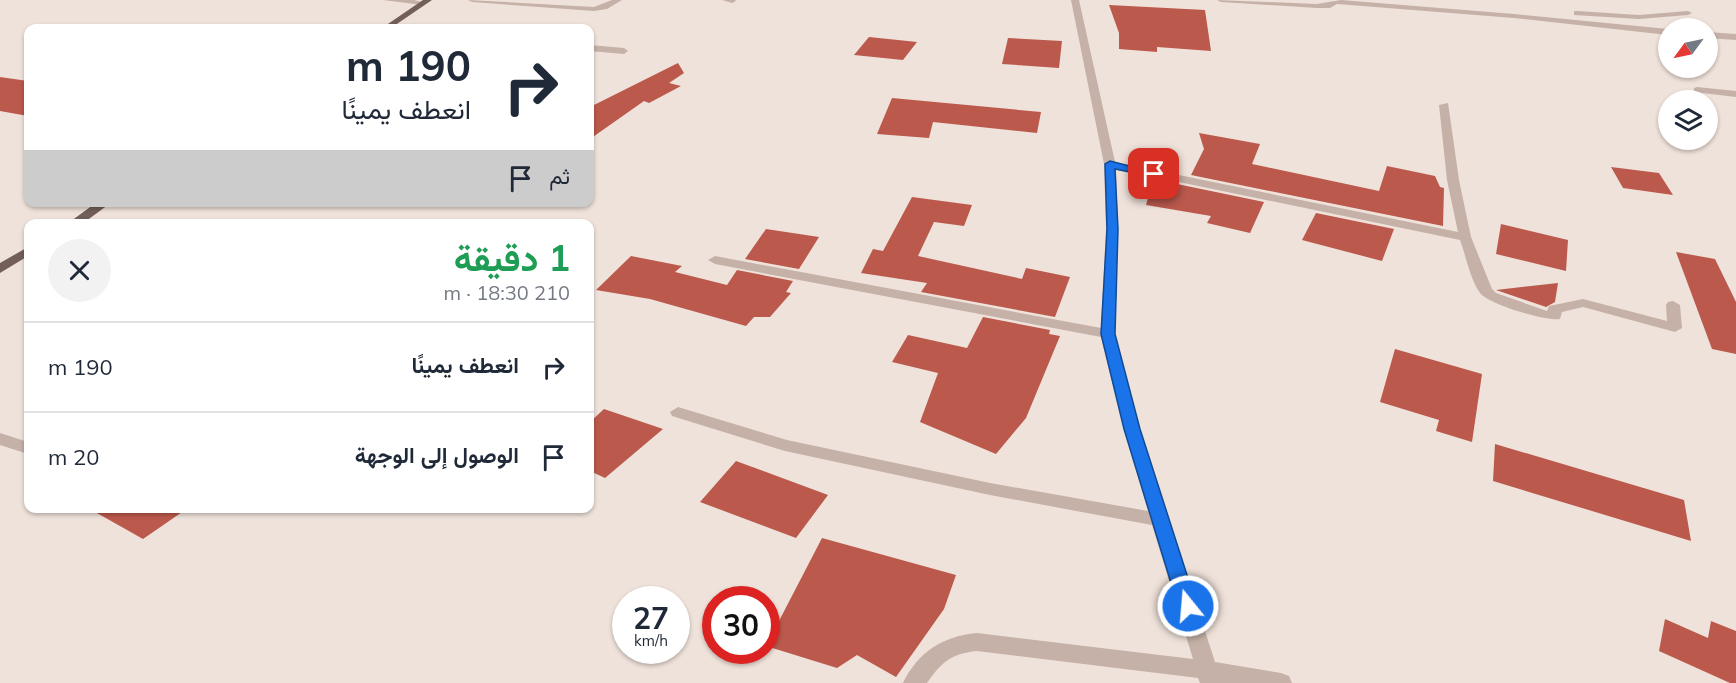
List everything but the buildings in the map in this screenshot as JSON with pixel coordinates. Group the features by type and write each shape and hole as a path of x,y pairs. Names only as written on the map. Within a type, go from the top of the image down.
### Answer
{"main road":[{"path":"393,24 425,2"},
{"path":"80,219 98,207"},
{"path":"0,269 24,254"}],"street":[{"path":"387,0 425,2"},
{"path":"472,0 594,9 618,0"},
{"path":"1075,0 1110,164 1113,229 1108,334 1132,429 1209,676"},
{"path":"1221,0 1317,6 1337,1 1658,31"},
{"path":"1425,0 1640,17 1688,13"},
{"path":"1718,36 1736,37"},
{"path":"594,48 624,51"},
{"path":"1718,92 1736,94"},
{"path":"1444,105 1453,180 1465,237 1486,291 1499,300 1555,316 1554,309 1583,303 1675,328 1673,305"},
{"path":"1110,164 1465,237"},
{"path":"715,260 1108,334"},
{"path":"678,412 784,445 990,489 1162,520"},
{"path":"0,439 24,447"},
{"path":"914,683 940,650 957,643 977,642 1209,676 1281,683"}],"route":[{"path":"1154,174 1110,164 1113,229 1108,334 1132,429 1188,606"}]}
